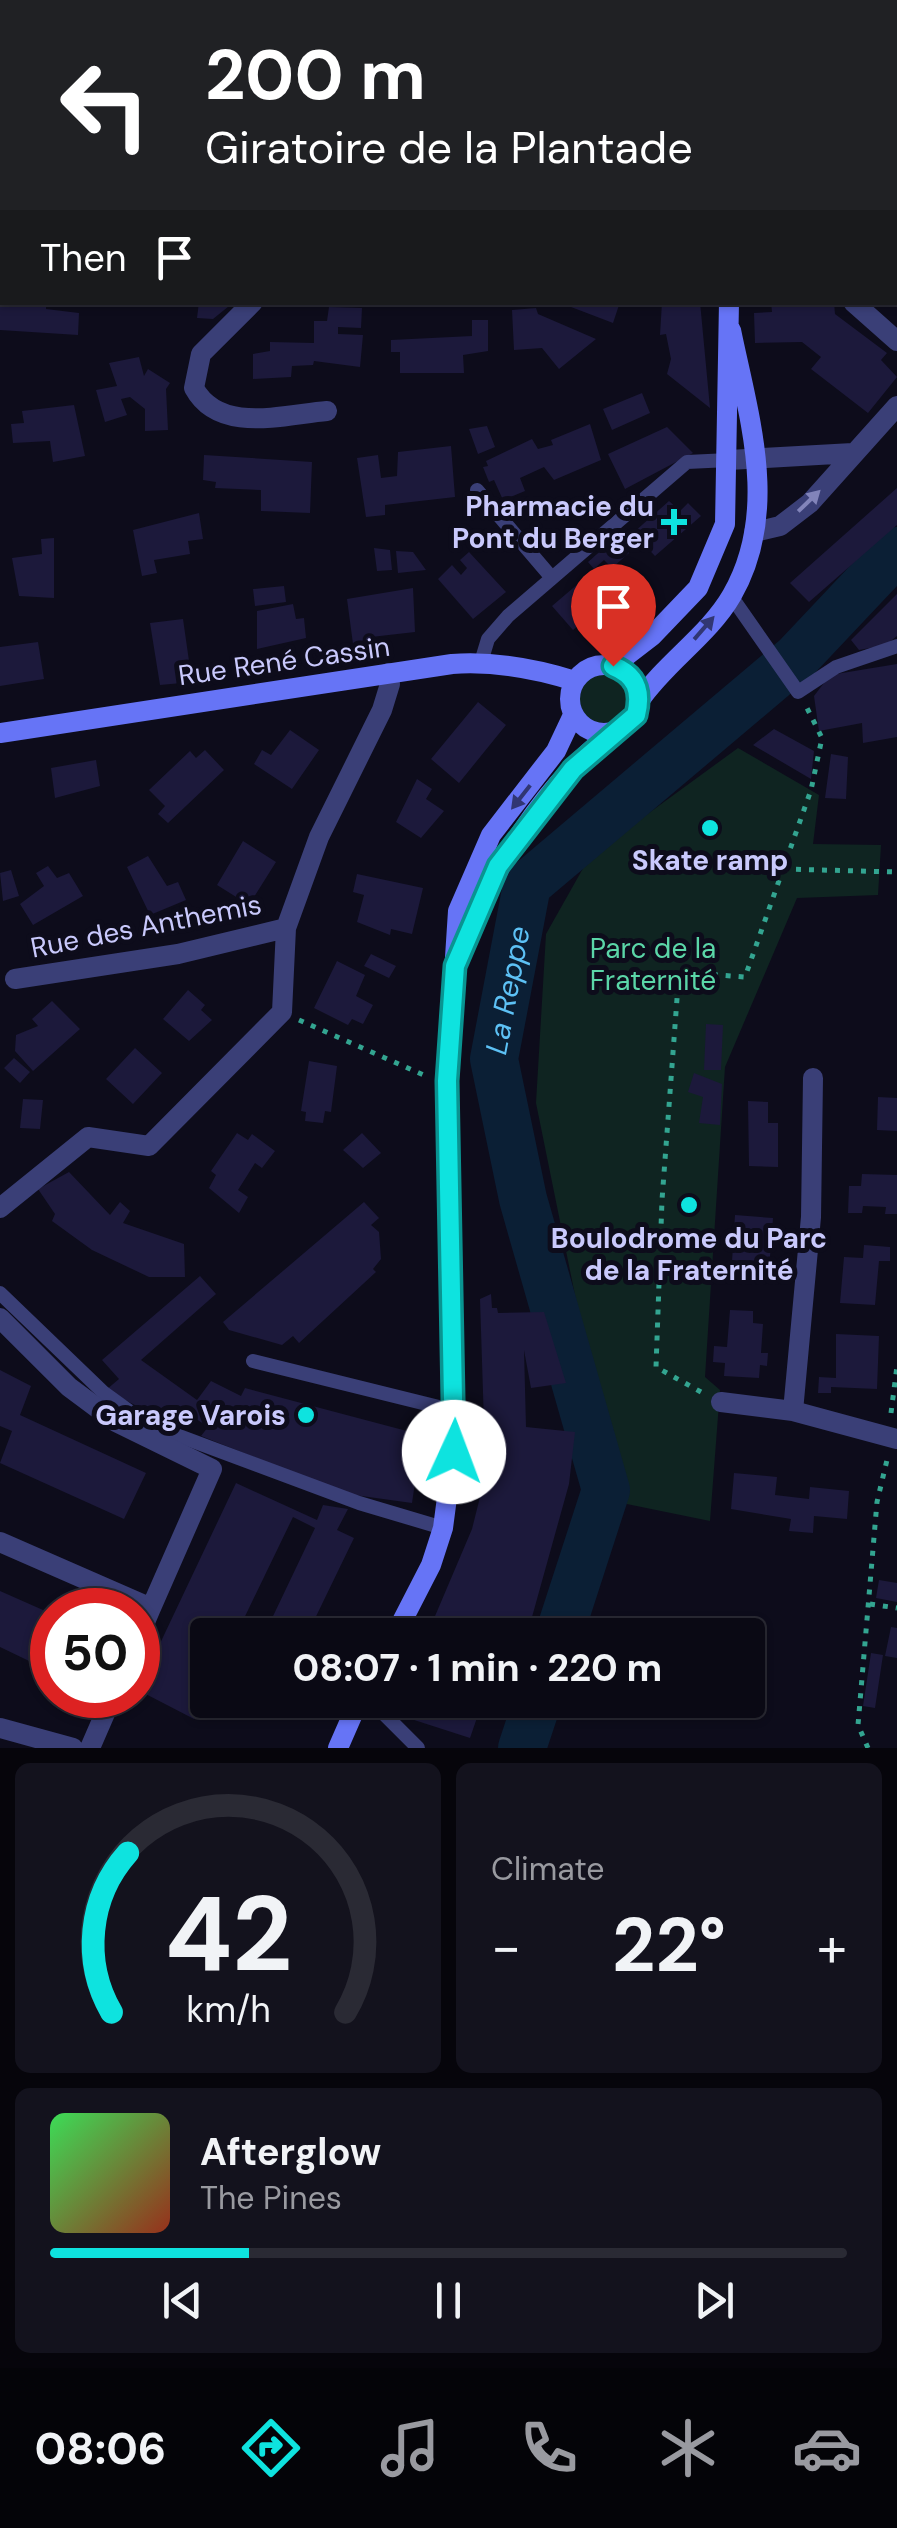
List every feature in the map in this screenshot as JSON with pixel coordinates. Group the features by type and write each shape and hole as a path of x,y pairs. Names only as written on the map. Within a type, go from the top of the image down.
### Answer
{"main road":[{"path":"613,666 652,636 698,588 725,524 729,305"},
{"path":"455,966 498,866 573,769 636,715 640,700 731,596 754,532 758,458 731,330"},
{"name":"Rue René Cassin","path":"0,733 481,662 531,668 575,681"},
{"path":"612,733 586,729 574,715 570,698 575,681 591,667 613,666 632,678 640,700"},
{"path":"404,1618 431,1565 443,1528 455,1411 447,1081 458,911 490,835 556,751 574,715"},
{"path":"327,1748 340,1740"}],"street":[{"path":"250,305 201,354 194,388 204,405 230,418 327,412"},
{"path":"856,305 897,341"},
{"path":"754,532 780,526 810,503 897,406"},
{"path":"729,460 853,453"},
{"name":"Rue des Anthemis","path":"282,1012 286,928 318,837 382,710 390,684 388,673"},
{"name":"Rue des Anthemis","path":"16,979 178,954 286,928"},
{"path":"0,1208 88,1137 149,1146 282,1012"},
{"path":"792,1411 811,1217 812,1078"},
{"path":"0,1318 68,1387 116,1422 212,1468 160,1588"},
{"path":"721,1402 792,1411 893,1446"},
{"path":"0,1542 105,1588"},
{"path":"90,1748 103,1718"},
{"path":"0,1728 65,1747"}],"lane":[{"path":"481,662 488,639 552,578 688,462 729,460"},
{"path":"477,490 552,578"},
{"path":"731,596 798,692 836,667 897,646"},
{"path":"0,1294 104,1393 147,1424 359,1502 443,1528"},
{"path":"253,1361 455,1411"},
{"path":"388,1718 418,1748"}],"path":[{"path":"721,1402 656,1366 662,1200 679,972 745,977 811,790 822,738 798,692"},
{"path":"784,869 897,872"},
{"path":"282,1012 423,1075"},
{"path":"891,1413 897,1366"},
{"path":"868,1748 858,1725 877,1502 893,1446"},
{"path":"869,1604 897,1608"}],"green space":[{"path":"604,665 617,667 628,675 636,686 636,712 628,723 617,731 604,733 591,731 580,723 572,712 570,699 572,686 580,675 591,667"},
{"name":"Parc de la Fraternité","path":"738,748 819,795 813,844 881,845 878,895 797,898 725,1067 705,1377 720,1390 710,1521 617,1502 536,1103 546,934 590,856"}],"building":[{"path":"0,305 46,305 46,309 79,313 78,335 0,330"},
{"path":"199,305 230,305 213,319 197,318"},
{"path":"566,305 619,305 613,323"},
{"path":"662,305 700,305 710,408 667,374 671,359 666,334 660,335"},
{"path":"771,305 834,305 835,314 887,353 881,360 897,377 868,413 811,369 821,357 802,342 755,343 754,313 772,312"},
{"path":"329,307 362,308 361,328 338,327 338,334 363,335 360,367 314,361 313,365 292,366 291,377 253,379 253,354 270,351 270,342 314,343 314,321 327,321"},
{"path":"536,308 538,314 596,339 559,369 542,348 514,350 512,310"},
{"path":"472,320 488,320 488,351 463,355 464,373 400,373 400,352 391,352 391,340 472,336"},
{"path":"139,357 144,376 148,369 170,383 166,389 168,430 145,431 145,409 130,397 121,399 127,415 105,422 96,390 117,386 109,363"},
{"path":"642,393 650,413 612,430 603,409"},
{"path":"74,405 85,456 53,462 50,441 13,443 11,424 24,423 22,411"},
{"path":"590,424 601,460 554,480 544,467 520,478 525,491 503,500 494,480 489,482 483,467 488,466 486,461 532,439 538,449 553,445 551,440"},
{"path":"487,426 495,447 478,454 469,429"},
{"path":"667,427 693,453 625,489 608,454"},
{"path":"451,446 455,497 385,505 385,515 366,517 357,458 378,455 381,478 397,476 398,452"},
{"path":"204,455 312,462 310,513 261,511 261,490 215,488 216,482 203,480"},
{"path":"897,488 897,525 809,602 790,583"},
{"path":"669,501 680,511 688,503 701,516 655,556 633,533"},
{"path":"199,513 203,539 188,541 190,554 154,560 157,573 142,576 133,530"},
{"path":"623,531 633,541 625,549 629,553 612,568 604,560 594,569 588,562"},
{"path":"54,538 54,598 19,596 12,558 42,554 41,539"},
{"path":"374,548 390,550 392,570 377,571"},
{"path":"396,551 413,552 426,570 398,573"},
{"path":"469,552 506,592 473,619 438,579 452,565 461,575 467,568 460,560"},
{"path":"593,571 616,593 573,630 552,606"},
{"path":"284,586 286,602 255,606 253,589"},
{"path":"413,588 415,632 371,637 364,646 353,644 347,599"},
{"path":"897,594 897,636 886,645 859,650 851,640"},
{"path":"293,604 296,619 304,618 306,638 257,649 257,611"},
{"path":"183,619 192,682 160,685 150,623"},
{"path":"38,642 44,679 0,686 0,647"},
{"path":"897,664 897,737 863,743 862,723 819,731 814,696 830,675"},
{"path":"478,702 506,725 459,783 431,759"},
{"path":"774,729 814,751 811,779 753,745"},
{"path":"290,730 319,750 292,789 254,764 262,750 271,755"},
{"path":"205,750 224,770 168,823 158,814 165,806 149,790 190,751 196,758"},
{"path":"831,754 848,757 846,799 825,798"},
{"path":"96,760 100,786 55,798 51,768"},
{"path":"417,779 432,789 426,799 444,811 421,838 396,822"},
{"path":"243,841 276,862 249,905 217,885"},
{"path":"148,856 167,886 178,882 186,900 150,915 127,867"},
{"path":"48,866 57,878 69,873 83,896 33,925 20,904 44,886 36,873"},
{"path":"11,870 19,896 3,901 0,873"},
{"path":"357,874 423,888 412,934 391,929 390,935 357,922 364,895 353,892"},
{"path":"371,954 396,966 389,978 364,966"},
{"path":"337,961 365,975 356,996 373,1005 363,1024 352,1019 348,1025 314,1008"},
{"path":"188,990 205,1005 201,1010 212,1020 189,1041 163,1019"},
{"path":"52,1001 80,1029 33,1071 15,1051 16,1035 38,1026 32,1019"},
{"path":"706,1024 723,1025 721,1070 704,1070"},
{"path":"135,1048 162,1073 133,1104 106,1079"},
{"path":"14,1058 30,1072 20,1083 4,1068"},
{"path":"309,1061 337,1066 331,1112 325,1111 323,1123 305,1121 306,1112 301,1111"},
{"path":"694,1073 722,1084 720,1125 699,1123 703,1097 688,1092"},
{"path":"878,1097 897,1098 897,1131 877,1130"},
{"path":"23,1099 43,1100 40,1129 20,1128"},
{"path":"748,1101 768,1102 768,1123 778,1123 778,1167 749,1166"},
{"path":"237,1133 248,1140 252,1134 275,1151 262,1168 255,1163 238,1190 248,1197 239,1213 209,1188 216,1175 211,1171"},
{"path":"362,1133 381,1153 363,1168 343,1150"},
{"path":"69,1172 110,1215 120,1202 130,1211 123,1223 184,1244 185,1277 149,1277 92,1250 52,1221 55,1214 38,1189"},
{"path":"862,1174 897,1175 897,1214 885,1214 886,1207 863,1206 862,1213 848,1213 849,1186 861,1186"},
{"path":"364,1202 379,1218 371,1225 379,1232 381,1259 373,1269 376,1272 299,1343 293,1336 282,1345 229,1330 223,1322"},
{"path":"735,1215 773,1218 769,1269 757,1267 755,1280 731,1277"},
{"path":"864,1245 890,1247 890,1261 879,1261 875,1305 840,1303 844,1257 863,1258"},
{"path":"200,1276 216,1294 141,1360 197,1400 211,1381 241,1396 245,1388 422,1435 412,1503 347,1494 201,1436 208,1427 189,1414 179,1428 106,1390 119,1379 102,1360"},
{"path":"491,1294 492,1308 497,1308 498,1313 544,1312 566,1383 531,1388 524,1350 526,1427 575,1432 569,1484 532,1618 434,1618 472,1529 480,1497 485,1455 480,1299"},
{"path":"730,1310 753,1311 753,1323 763,1324 761,1353 768,1353 767,1366 760,1365 759,1378 724,1376 725,1363 713,1362 714,1346 727,1347"},
{"path":"836,1334 879,1336 877,1389 831,1387 831,1393 818,1393 819,1377 836,1378"},
{"path":"0,1370 31,1386 20,1415 146,1473 124,1519 0,1463 12,1431 0,1426"},
{"path":"734,1473 777,1477 775,1495 809,1499 810,1487 849,1491 847,1519 814,1516 813,1533 789,1531 791,1519 731,1509"},
{"path":"236,1483 317,1520 323,1505 348,1509 337,1530 354,1538 315,1618 272,1618 315,1528 293,1517 244,1618 190,1618 190,1717 160,1701 160,1644"},
{"path":"879,1580 897,1583 897,1602 876,1598"},
{"path":"0,1591 30,1604 30,1661 0,1647"},
{"path":"891,1627 897,1628 897,1658 885,1656"},
{"path":"871,1653 883,1655 875,1708 863,1706"},
{"path":"408,1718 477,1718 470,1738"}],"waterway":[{"name":"La Reppe","path":"565,1618 606,1490 523,1199 494,1059 527,885 797,657 897,551"},
{"name":"La Reppe","path":"522,1748 532,1718"}],"place":[{"name":"Pharmacie du Pont du Berger","path":"674,522"},
{"name":"Skate ramp","path":"710,828"},
{"name":"Boulodrome du Parc de la Fraternité","path":"689,1205"},
{"name":"Garage Varois","path":"306,1415"}],"route":[{"path":"454,1452 447,1081 455,966 498,866 594,746 626,727 636,715 638,688 624,670 613,666"}]}
